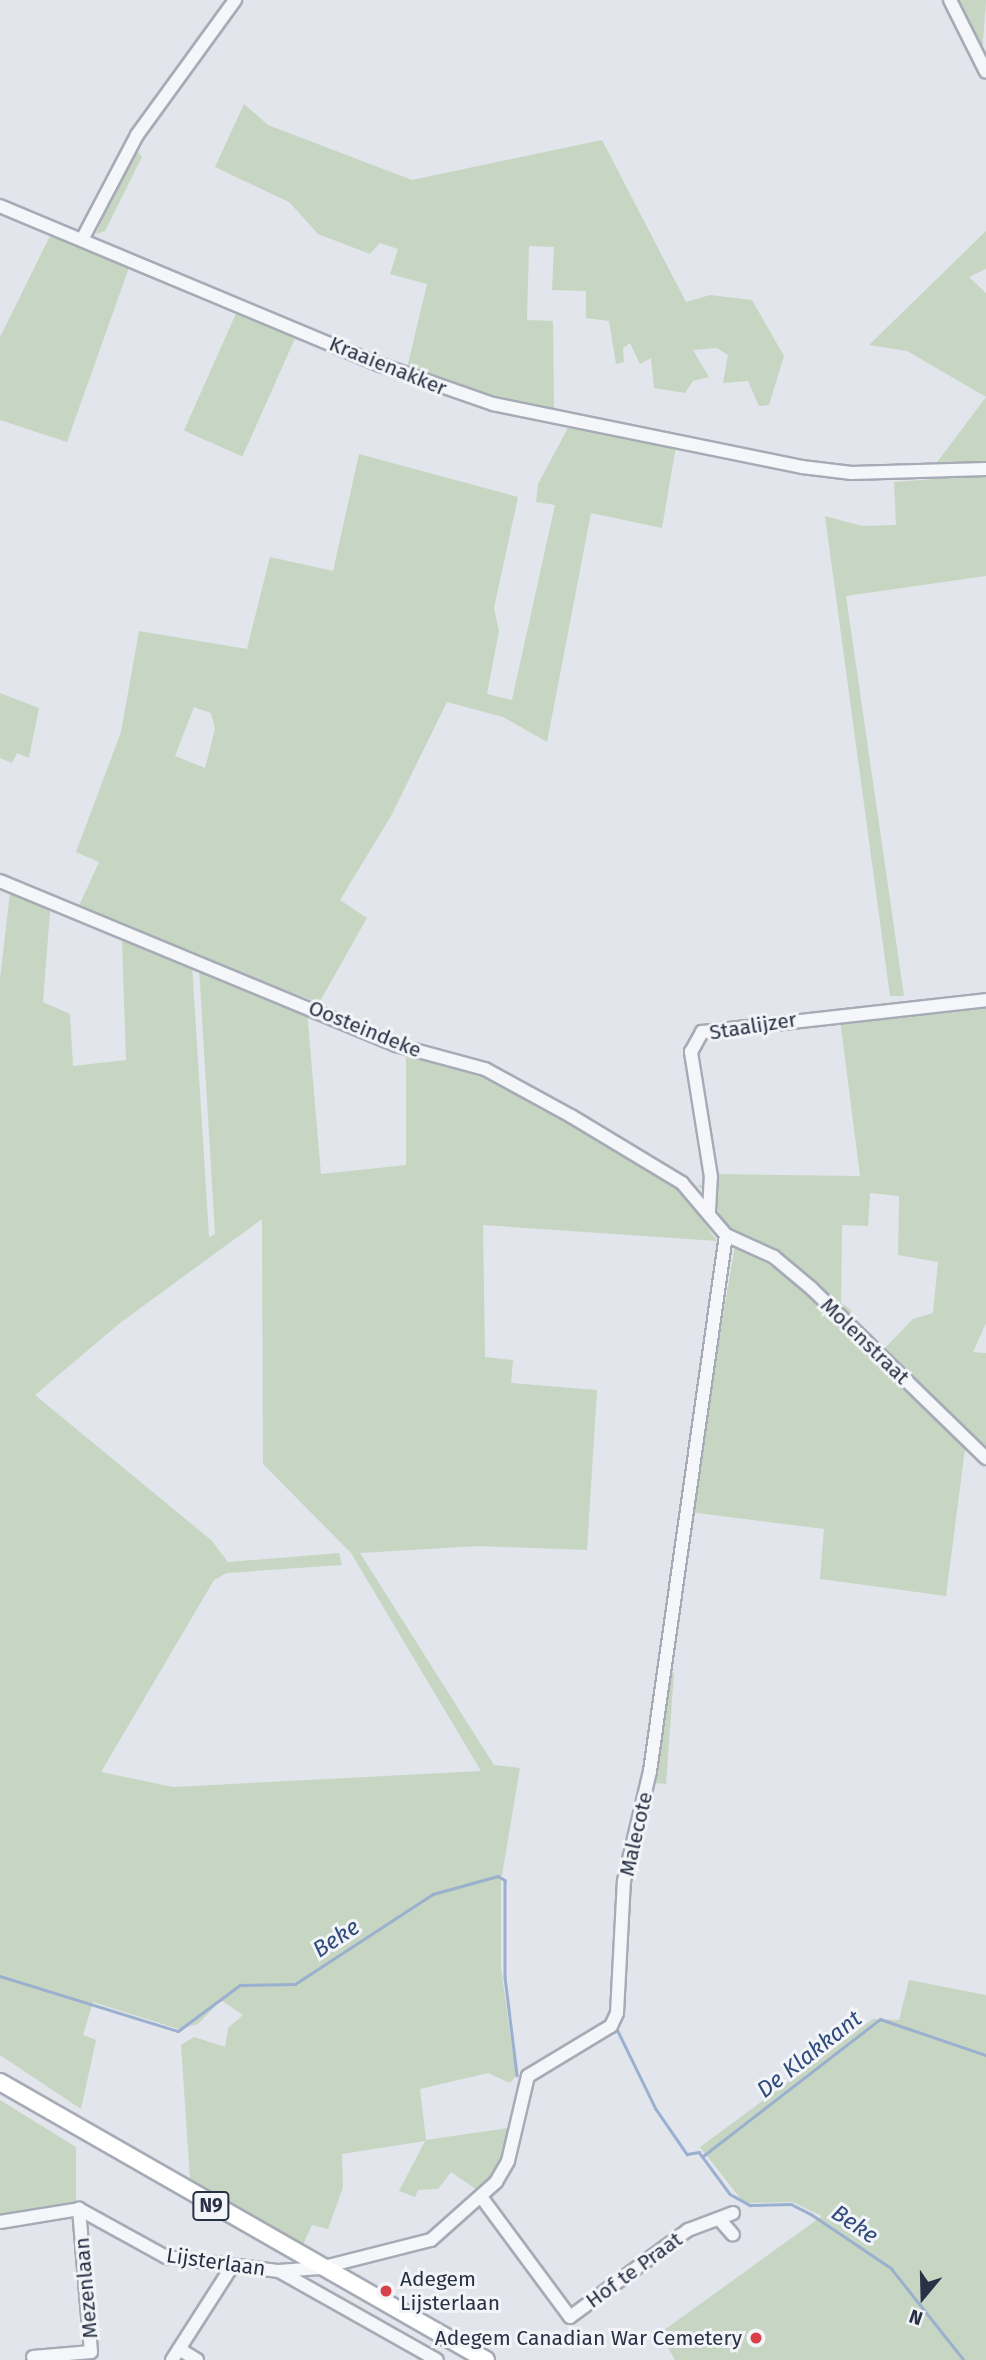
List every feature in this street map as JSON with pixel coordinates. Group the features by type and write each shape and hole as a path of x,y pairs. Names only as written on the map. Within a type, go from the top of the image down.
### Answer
{"main road":[{"name":"N9","path":"0,2082 320,2268 486,2360"}],"street":[{"path":"84,236 136,135 235,0"},
{"path":"950,0 986,72"},
{"name":"Kraaienakker","path":"0,206 84,236 382,365 492,404 802,467 852,473 986,469"},
{"name":"Oosteindeke","path":"0,881 396,1045 485,1069 671,1176 730,1236"},
{"name":"Staalijzer","path":"709,1212 711,1177 691,1052 702,1032 986,1000"},
{"name":"Molenstraat","path":"730,1236 774,1257 811,1288 986,1458"},
{"name":"Malecote","path":"320,2268 432,2240 482,2198 508,2161 528,2076 611,2026 617,2012 624,1881 650,1771 730,1236"},
{"name":"Hof te Praat","path":"482,2198 570,2317 688,2230 722,2221 733,2213"},
{"path":"0,2222 79,2209"},
{"name":"Lijsterlaan","path":"79,2209 146,2249 232,2266 279,2270 320,2268"},
{"name":"Mezenlaan","path":"33,2357 91,2352 79,2209"},
{"path":"722,2221 733,2235"},
{"path":"197,2360 176,2355 232,2266"},
{"path":"279,2270 437,2360"}],"green space":[{"path":"956,0 986,0 982,56"},
{"path":"244,104 268,125 412,180 602,140 686,302 710,295 752,300 784,356 769,405 759,406 748,381 723,383 728,355 717,348 693,350 709,377 693,381 685,393 654,388 651,358 640,364 630,343 623,348 624,362 616,364 609,321 586,318 586,291 552,290 554,247 529,246 527,320 553,321 554,412 488,398 407,368 427,284 390,274 398,249 380,243 370,254 318,234 289,202 215,167"},
{"path":"134,147 142,157 105,231 96,234"},
{"path":"53,230 131,262 67,442 0,420 0,337"},
{"path":"986,231 986,269 969,277 986,293 986,397 907,351 869,345"},
{"path":"238,309 296,335 242,457 184,431"},
{"path":"986,397 986,462 935,465"},
{"path":"569,426 676,446 662,528 591,513 547,742 503,717 447,702 391,816 340,900 367,918 319,1003 77,910 99,862 76,852 121,732 139,631 247,649 270,557 333,571 359,454 518,497 494,608 499,631 487,694 512,700 555,505 536,502 538,484","holes":["194,707 211,713 215,729 205,768 175,756"]},
{"path":"986,475 986,576 846,596 904,996 890,996 825,516 862,526 896,525 894,482"},
{"path":"0,693 39,708 29,758 17,753 12,763 0,758"},
{"path":"10,893 50,911 43,1002 70,1014 73,1066 126,1060 122,941 192,965 209,1237 215,1234 199,967 307,1011 321,1174 406,1165 406,1053 479,1072 556,1113 679,1188 717,1241 483,1225 485,1357 513,1360 511,1383 597,1390 587,1550 479,1546 360,1553 494,1765 520,1768 501,1881 501,1968 516,2076 510,2083 488,2073 420,2089 426,2140 508,2128 507,2151 480,2192 451,2172 438,2189 418,2190 415,2197 399,2191 425,2141 342,2154 343,2187 328,2229 312,2225 303,2245 190,2179 181,2045 194,2037 225,2047 228,2028 243,2015 221,2000 198,2024 178,2029 93,2002 83,2035 96,2040 81,2109 0,2055 0,979","holes":["262,1219 263,1464 351,1553 481,1771 173,1787 101,1772 214,1580 227,1573 342,1565 339,1553 228,1562 211,1540 35,1395 120,1323"]},
{"path":"986,1006 986,1323 973,1352 986,1353 986,1454 882,1351 913,1319 933,1313 938,1262 898,1255 899,1196 870,1193 868,1226 842,1225 841,1303 851,1310 852,1321 723,1224 712,1193 697,1186 715,1181 714,1174 860,1176 840,1019"},
{"path":"735,1245 796,1281 965,1449 946,1596 820,1579 824,1529 690,1512"},
{"path":"666,1670 674,1673 666,1784 652,1783"},
{"path":"909,1980 986,1995 986,2360 675,2360 660,2333 822,2216 792,2202 744,2203 700,2147 873,2019 899,2020"},
{"path":"0,2100 76,2147 76,2203 0,2216"}],"waterway":[{"name":"Beke","path":"0,1976 178,2031 240,1985 295,1984 433,1894 498,1876 505,1880 505,1977 517,2075"},
{"name":"De Klakkant","path":"703,2156 880,2019 986,2055"},
{"name":"Beke","path":"616,2027 656,2109 687,2154 699,2152 730,2194 750,2205 791,2204 811,2214 891,2268 964,2360"}],"place":[{"name":"Adegem Lijsterlaan","path":"386,2291"},
{"name":"Adegem Canadian War Cemetery","path":"756,2338"}]}
